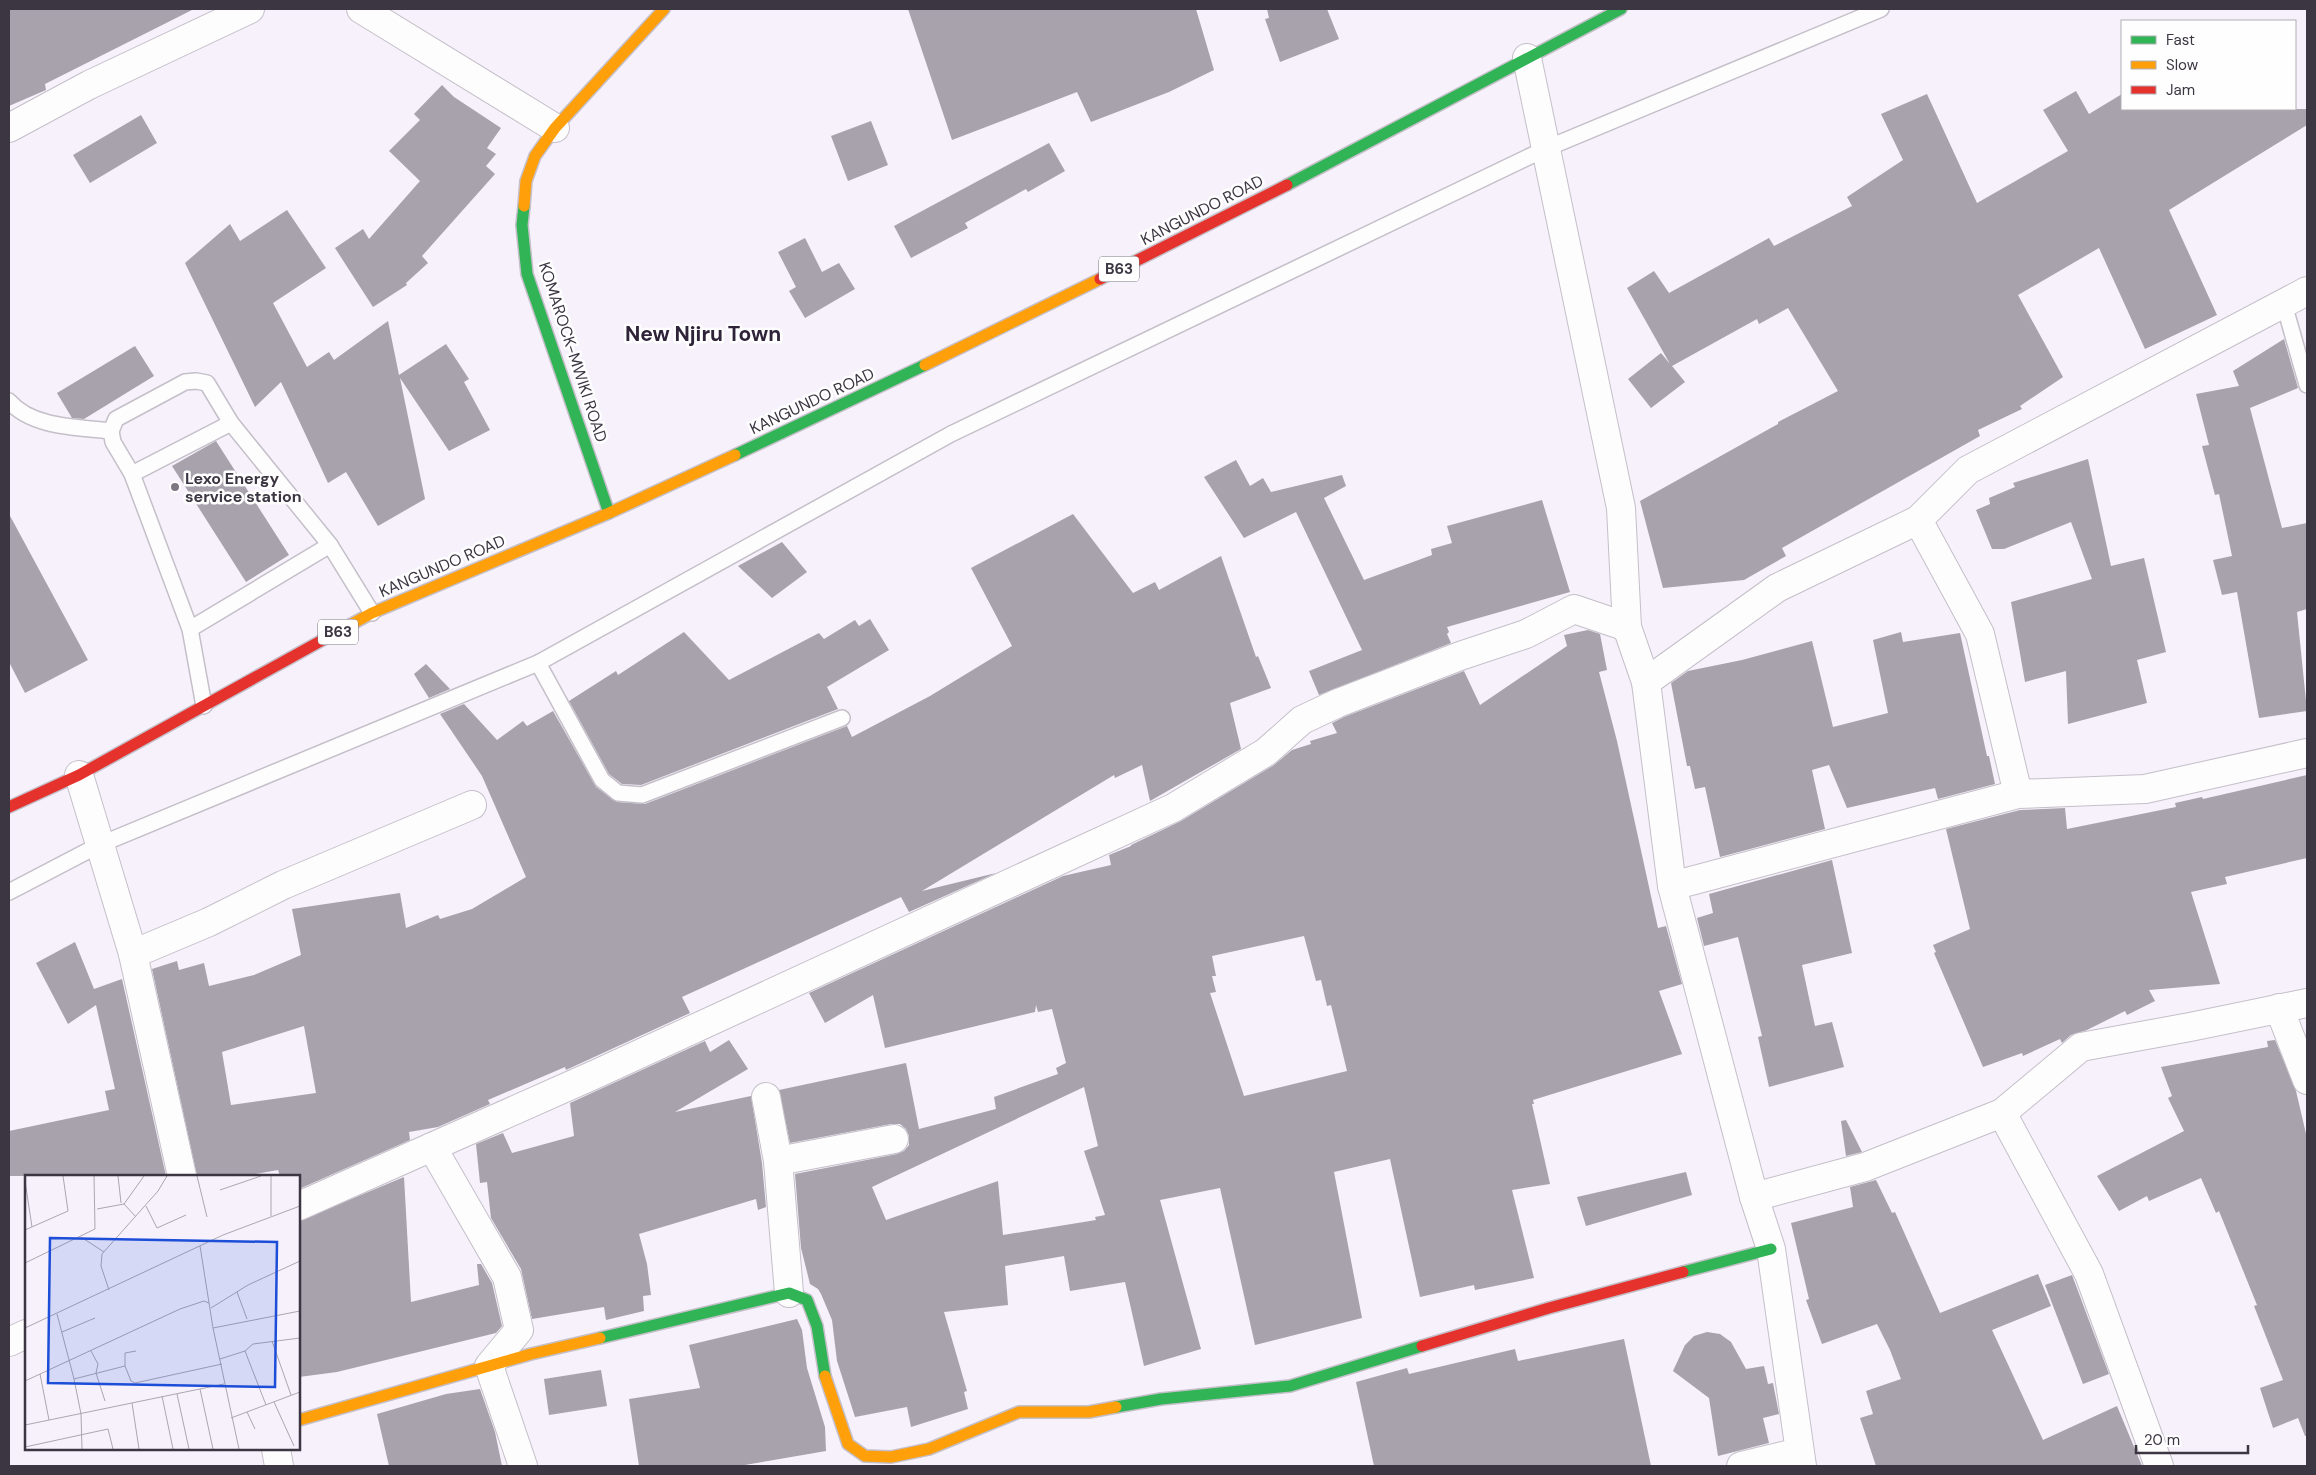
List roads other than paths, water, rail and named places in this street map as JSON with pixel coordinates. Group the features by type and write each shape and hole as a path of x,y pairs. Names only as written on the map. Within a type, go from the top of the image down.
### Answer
{"main road":[{"name":"KOMAROCK-MWIKI ROAD","path":"609,513 527,274 522,225 526,181 536,156 555,128 664,9"},
{"name":"KANGUNDO ROAD","path":"9,807 79,775 372,613 609,513 871,392 1254,203 1621,9"},
{"path":"300,1420 489,1366 789,1294 807,1300 817,1326 822,1364 830,1394 848,1444 865,1456 891,1457 929,1449 1019,1412 1089,1412 1161,1399 1290,1386 1549,1308 1772,1249"}],"street":[{"path":"9,128 90,85 250,9"},
{"path":"361,9 555,128"},
{"path":"1527,58 1621,508 1626,628 1646,682 1672,886 1754,1197 1772,1249 1800,1459 1741,1466"},
{"path":"1646,682 1777,588 1918,520 1968,470 2296,298"},
{"path":"1918,520 1980,634 2018,794"},
{"path":"300,1206 596,1074 1173,808 1266,752 1302,720 1338,703 1460,656 1526,634 1574,609 1626,628"},
{"path":"1672,886 2018,794 2145,790 2307,753"},
{"path":"79,775 133,954 182,1175"},
{"path":"133,954 209,922 283,885 472,805"},
{"path":"1754,1197 1866,1167 2002,1113 2081,1047 2307,1003"},
{"path":"2279,1008 2307,1080"},
{"path":"766,1097 778,1161 789,1294"},
{"path":"2002,1113 2089,1274 2159,1466"},
{"path":"778,1161 894,1138"},
{"path":"432,1147 501,1265 512,1295 518,1330 489,1366 522,1466"},
{"path":"9,1342 25,1334"},
{"path":"276,1450 279,1466"}],"lane":[{"path":"9,892 99,845 538,663 951,434 1545,149 1880,9"},
{"path":"2296,298 2307,385"},
{"path":"204,706 190,629 132,474 113,442 110,432 116,419 185,382 207,383 231,422 330,545 372,613"},
{"path":"9,401 15,408 40,421 110,432"},
{"path":"132,474 231,422"},
{"path":"190,629 330,545"},
{"path":"538,663 602,780 618,793 642,795 842,718"}],"place":[{"name":"Lexo Energy service station","path":"175,487"}],"district":[{"name":"New Njiru Town","path":"703,334"}]}
